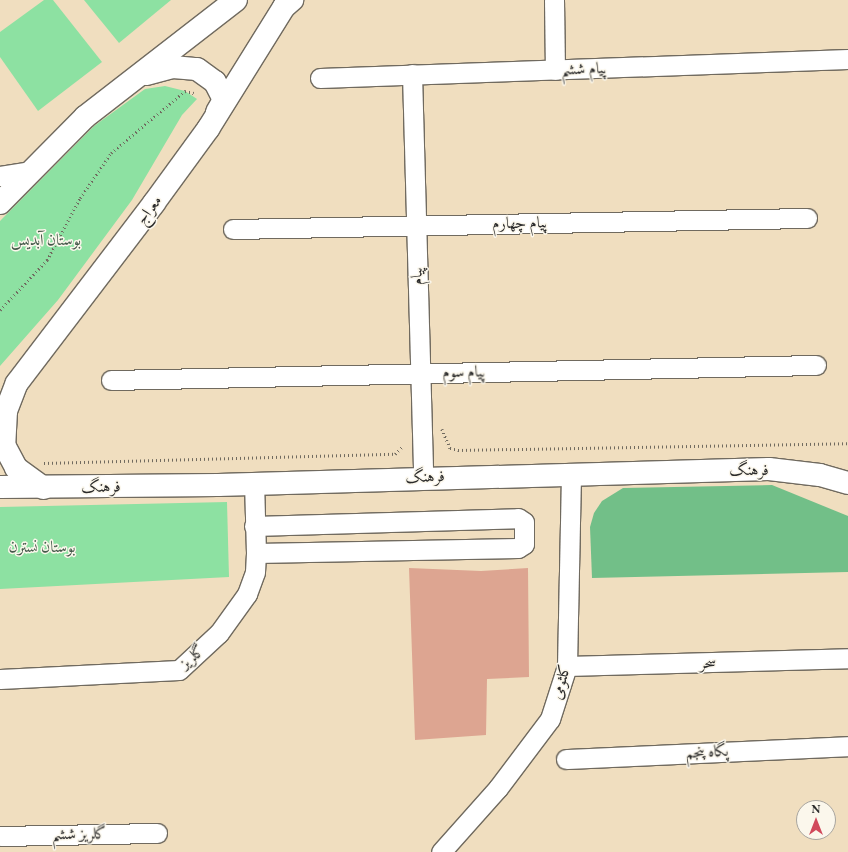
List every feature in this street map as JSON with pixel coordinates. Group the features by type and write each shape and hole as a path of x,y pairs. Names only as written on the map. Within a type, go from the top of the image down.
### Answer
{"main road":[{"path":"0,203 85,117 236,0"},
{"name":"معراج","path":"16,468 4,445 3,413 17,383 208,129 284,7 292,0"},
{"path":"136,77 173,67 197,69 215,82 224,100 208,129"},
{"path":"16,468 44,488"},
{"name":"فرهنگ","path":"0,487 44,488 769,469 820,475 848,483"}],"street":[{"path":"554,0 555,70"},
{"name":"پیام ششم","path":"320,78 848,59"},
{"name":"پیام","path":"412,74 423,478"},
{"path":"0,176 32,171"},
{"name":"پیام چهارم","path":"233,229 807,218"},
{"name":"پیام سوم","path":"111,380 816,365"},
{"name":"کلثومی","path":"441,852 498,788 550,719 567,666 571,473"},
{"name":"گلریز","path":"0,679 179,670 219,634 246,594 255,572 256,553 254,526 254,483"},
{"path":"254,526 518,518 524,522 524,544 518,548 256,553"},
{"name":"سحر","path":"567,666 848,658"},
{"name":"پگاه پنجم","path":"566,759 848,746"},
{"name":"گلریز ششم","path":"0,836 157,833"}],"path":[{"path":"0,310 47,260 80,198 111,153 185,90 224,100"},
{"path":"441,421 445,440 450,448 458,450 848,443"},
{"path":"16,468 38,463 395,454 406,441"}],"green space":[{"path":"44,0 53,0 102,62 38,111 0,57 0,32"},
{"path":"84,0 171,0 119,43"},
{"name":"بوستان آبدیس","path":"165,86 185,91 197,99 182,115 132,200 58,300 0,366 0,221 94,126 145,89"},
{"path":"772,485 848,516 848,572 592,578 590,527 594,513 602,501 623,488"},
{"name":"بوستان نسترن","path":"227,502 229,577 0,589 0,507"}],"building":[{"path":"409,568 481,571 528,568 529,677 487,679 486,735 415,740"}]}
